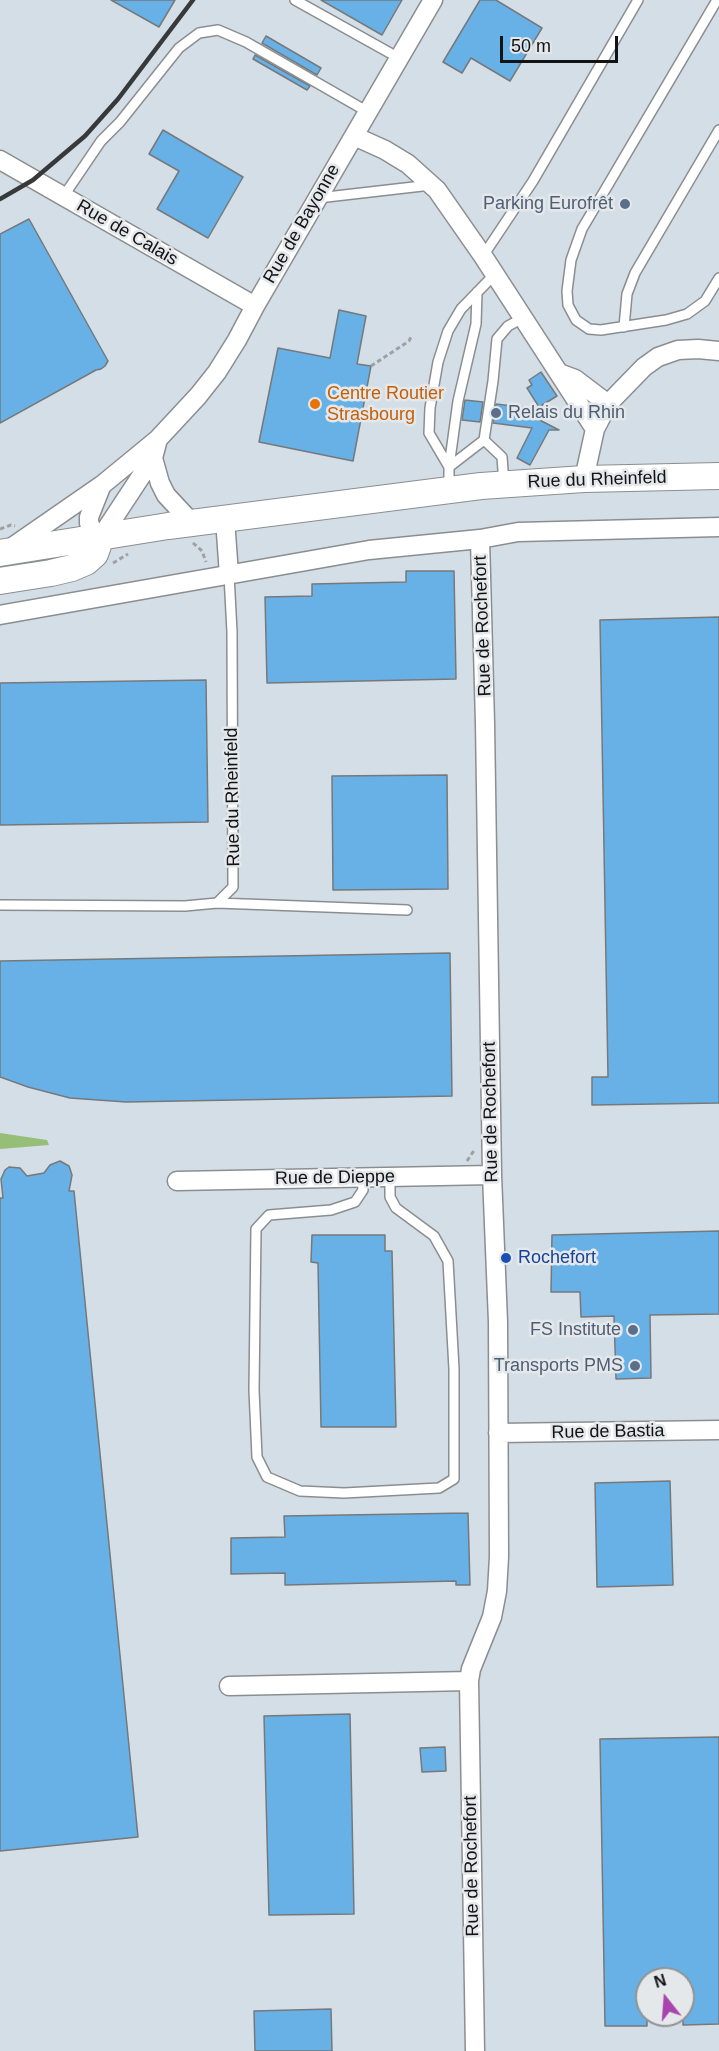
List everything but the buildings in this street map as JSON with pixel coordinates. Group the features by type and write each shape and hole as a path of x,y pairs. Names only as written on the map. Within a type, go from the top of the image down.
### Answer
{"street":[{"name":"Rue de Bayonne","path":"3,552 102,485 158,439 217,372 433,0"},
{"path":"354,136 385,150 408,164 432,185 453,210 595,429"},
{"name":"Rue de Calais","path":"0,160 255,306"},
{"path":"584,479 595,429 608,404 644,367 658,357 678,350 719,351"},
{"path":"559,373 575,379 608,404"},
{"name":"Rue de Bayonne","path":"102,485 88,517 93,531 101,537 153,458 158,439"},
{"path":"153,458 166,495 192,523"},
{"name":"Rue du Rheinfeld","path":"3,552 225,519 449,479 504,485 584,479 719,476"},
{"name":"Rue du Rheinfeld","path":"225,519 229,575"},
{"path":"0,615 369,550 480,539 518,532 719,527"},
{"path":"0,581 51,573 86,562 95,554 101,537"},
{"name":"Rue de Rochefort","path":"475,2051 469,1681 492,1617 497,1591 499,1557 498,1322 492,1175 480,539"},
{"name":"Rue de Dieppe","path":"177,1181 492,1175"},
{"name":"Rue de Bastia","path":"498,1433 719,1430"},
{"path":"229,1686 469,1681"}],"lane":[{"path":"295,0 399,58"},
{"path":"483,256 533,181 638,0"},
{"path":"717,0 582,229 571,260 567,291 568,305 576,320 589,329 601,330 666,320 687,314 705,301 719,278"},
{"path":"63,197 101,141 120,122 178,48 199,33 218,30 246,42 368,112"},
{"path":"624,327 627,294 635,273 719,130"},
{"path":"318,198 432,185"},
{"path":"449,479 429,433 430,408 438,362 448,331 462,309 495,274"},
{"path":"449,479 458,401 476,324 477,292"},
{"path":"449,479 484,440 497,339 508,326 523,318"},
{"path":"484,440 502,457 504,485"},
{"name":"Rue du Rheinfeld","path":"217,903 233,887 232,632 229,575"},
{"path":"0,905 185,906 217,903 407,910"},
{"path":"362,1177 363,1190 355,1202 331,1210 269,1215 256,1229 254,1390 257,1457 267,1477 300,1491 344,1492 440,1488 454,1479 454,1369 448,1261 434,1236 396,1208 390,1197 390,1176"}],"path":[{"path":"371,366 409,341 411,337"},
{"path":"466,1174 468,1157 477,1146 477,1142"}],"shaded area":[{"path":"0,0 719,0 719,2051 0,2051"}],"green space":[{"path":"0,1133 47,1140 49,1145 0,1149"}],"railway":[{"path":"0,199 33,180 85,136 118,99 193,0"}],"place":[{"name":"Parking Eurofrêt","path":"625,204"},
{"name":"Centre Routier Strasbourg","path":"315,404"},
{"name":"Relais du Rhin","path":"496,413"},
{"name":"Rochefort","path":"506,1258"},
{"name":"FS Institute","path":"633,1330"},
{"name":"Transports PMS","path":"635,1366"}]}
